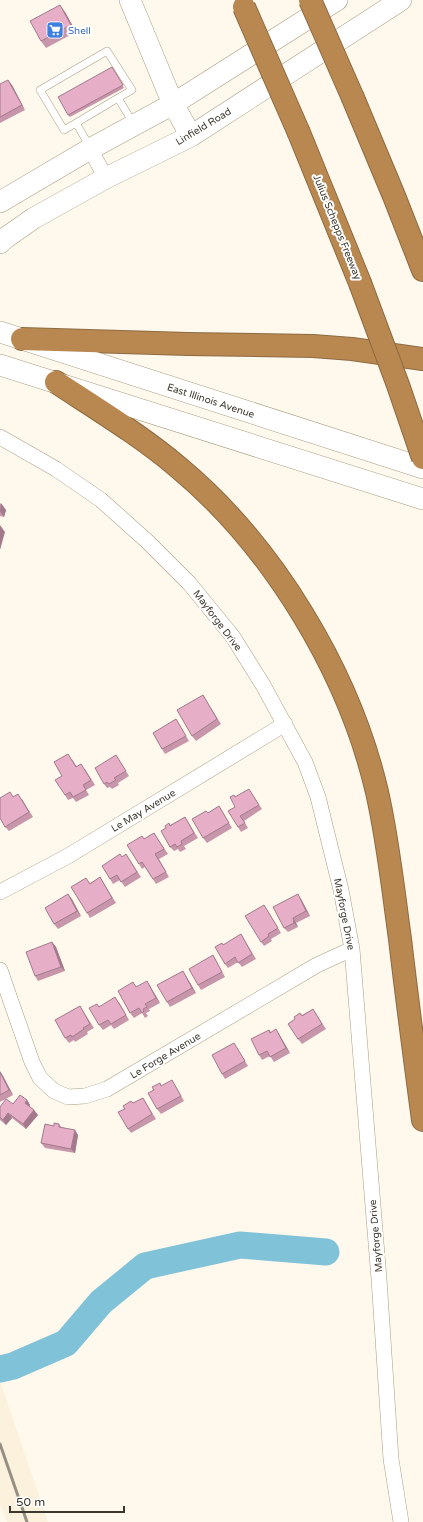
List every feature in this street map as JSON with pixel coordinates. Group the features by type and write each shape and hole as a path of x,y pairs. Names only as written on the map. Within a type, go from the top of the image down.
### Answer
{"highway":[{"path":"310,0 353,98 423,270"},
{"name":"Julius Schepps Freeway","path":"242,3 299,133 360,283 396,378 423,458"},
{"path":"22,339 313,346 352,349 423,359"},
{"path":"56,382 135,434 178,467 216,503 253,544 279,578 317,638 340,685 360,734 377,790 388,846 423,1120"}],"main road":[{"path":"130,0 173,104 191,136"},
{"path":"0,202 90,149 173,104 337,0"},
{"name":"Linfield Road","path":"0,243 34,218 106,178 191,136 401,0"},
{"name":"East Illinois Avenue","path":"0,332 423,468"},
{"path":"0,364 423,499"}],"street":[{"path":"90,149 106,178"},
{"name":"Mayforge Drive","path":"0,437 56,468 101,500 164,557 189,583 233,637 263,685 305,762 318,797 341,890 352,949 378,1272 391,1459 400,1522"},
{"name":"Le May Avenue","path":"0,892 68,856 284,724"},
{"name":"Le Forge Avenue","path":"0,970 32,1062 40,1078 54,1091 68,1097 85,1096 107,1089 317,965 352,949"}],"lane":[{"path":"107,51 132,90 118,98 64,130 40,90 107,51"},
{"path":"118,98 134,125"},
{"path":"76,123 90,149"}],"shaded area":[{"path":"0,1381 48,1522 7,1522 0,1504"}],"building":[{"name":"Shell","path":"60,5 71,25 41,41 30,21"},
{"path":"112,67 123,85 68,115 58,97"},
{"path":"8,80 22,105 0,117 0,84"},
{"path":"203,695 217,719 192,736 177,710"},
{"path":"176,719 186,736 162,749 153,733"},
{"path":"68,754 76,767 81,764 91,780 83,785 86,790 73,797 70,792 65,795 55,780 62,776 54,762"},
{"path":"116,755 126,771 114,778 116,780 109,784 107,782 104,784 95,768"},
{"path":"249,789 259,805 240,816 245,823 238,827 228,811 235,807 230,797 234,795 235,797"},
{"path":"10,792 13,797 18,794 29,812 5,827 0,818 0,798"},
{"path":"219,806 229,823 203,838 192,819 206,811 208,813"},
{"path":"185,817 194,833 181,841 182,844 177,847 175,844 170,847 161,831 166,828 165,826 169,823 170,826"},
{"path":"154,833 164,849 155,854 166,872 153,879 142,862 139,864 127,845 142,836 144,839"},
{"path":"120,854 122,857 126,854 137,872 121,882 117,875 110,879 102,866"},
{"path":"100,877 112,898 87,913 71,887 86,878 90,884"},
{"path":"68,894 77,911 54,924 45,908"},
{"path":"298,894 306,911 293,918 294,923 284,928 273,907"},
{"path":"264,905 278,928 268,934 269,936 261,942 245,916"},
{"path":"241,934 252,954 238,963 235,957 225,964 215,947 222,943 223,945"},
{"path":"52,942 61,967 35,976 26,952"},
{"path":"213,955 222,972 198,985 189,969"},
{"path":"183,971 192,988 167,1002 157,985"},
{"path":"147,981 156,998 145,1004 147,1007 143,1009 144,1011 142,1013 139,1008 130,1013 118,991 133,982 136,987"},
{"path":"115,997 126,1015 111,1024 108,1020 99,1025 89,1008 97,1004 99,1007"},
{"path":"80,1006 90,1024 72,1037 71,1035 65,1038 55,1020"},
{"path":"313,1009 322,1024 298,1039 288,1024 300,1013 302,1016"},
{"path":"276,1029 286,1048 270,1057 267,1051 259,1055 251,1039 269,1030 270,1033"},
{"path":"234,1043 245,1061 222,1074 212,1055"},
{"path":"0,1072 9,1090 0,1095"},
{"path":"172,1080 181,1096 157,1109 148,1093 154,1090 152,1087 160,1083 161,1086"},
{"path":"20,1095 27,1100 25,1103 34,1110 23,1124 8,1113 3,1120 0,1117 0,1107 6,1099 13,1104"},
{"path":"143,1098 152,1114 128,1129 118,1112 125,1109 123,1106 131,1101 133,1103"},
{"path":"54,1123 59,1124 59,1127 75,1130 71,1149 41,1143 45,1124 54,1126"}],"waterway":[{"path":"0,1369 13,1366 66,1343 101,1302 145,1266 240,1245 326,1252"}],"railway":[{"path":"0,1444 27,1522"}],"place":[{"name":"Shell","path":"55,30"}]}
